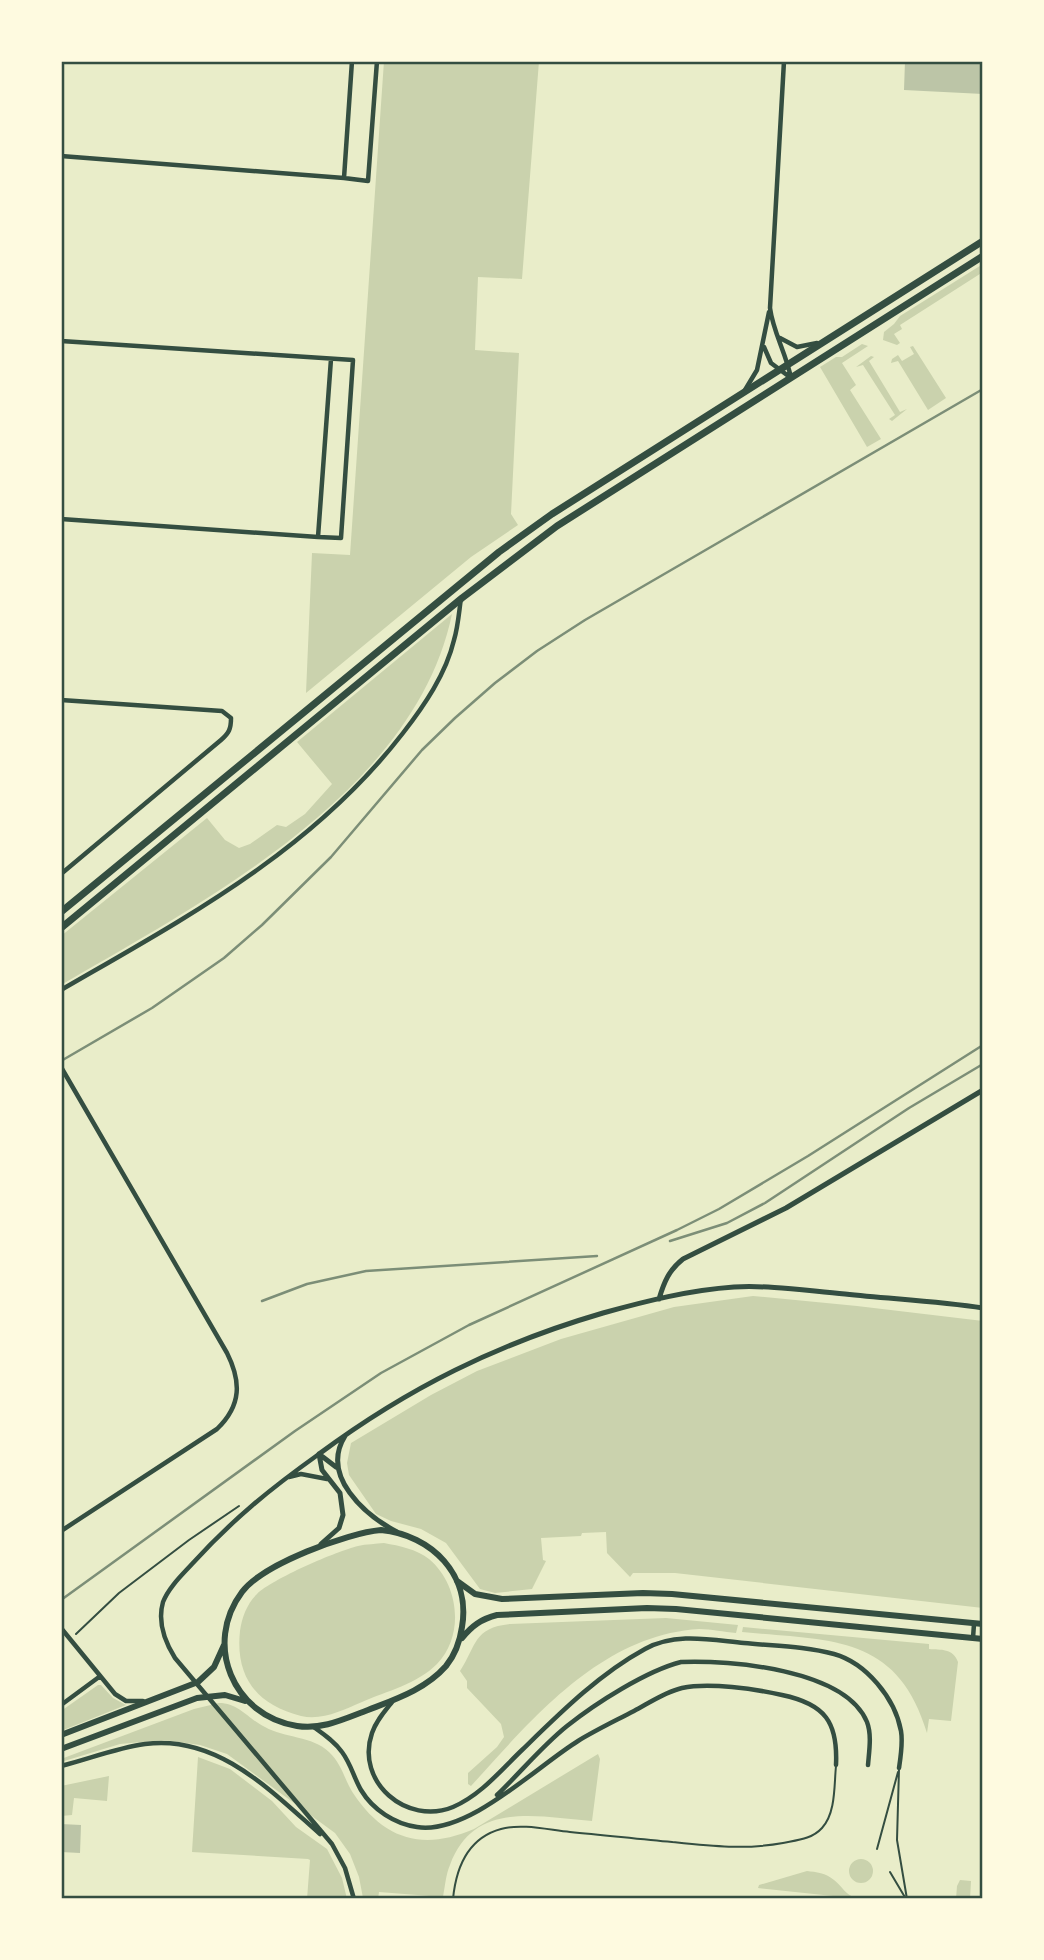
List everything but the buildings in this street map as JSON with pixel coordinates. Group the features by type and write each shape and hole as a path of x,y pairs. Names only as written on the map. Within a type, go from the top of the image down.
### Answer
{"main road":[{"path":"61,912 499,552 552,514 983,241"},
{"path":"61,928 462,598 557,526 983,256"},
{"path":"61,1735 198,1682 214,1667 224,1643 230,1611 243,1591 269,1570 357,1534 381,1530 397,1532 418,1539 448,1563 457,1581 464,1615 460,1639"},
{"path":"457,1581 475,1594 502,1600 643,1592 983,1625"},
{"path":"224,1643 230,1674 248,1702 266,1717 282,1723 315,1728 335,1723 430,1682 448,1663 460,1639 472,1626 497,1615 648,1608 983,1639"},
{"path":"61,1749 197,1698 225,1695 248,1702"}],"street":[{"path":"344,178 352,61"},
{"path":"61,156 368,181 377,61"},
{"path":"742,393 757,370 770,308 784,61"},
{"path":"770,308 791,378"},
{"path":"776,333 786,343 797,347 828,339"},
{"path":"61,341 353,360 341,538 61,519"},
{"path":"763,343 768,358 791,378"},
{"path":"318,537 331,359"},
{"path":"61,990 230,891 263,868 334,810 391,750 428,697 454,642 462,598"},
{"path":"61,700 222,711 231,719 231,727 221,740 61,874"},
{"path":"61,1067 227,1353 235,1370 238,1392 223,1423 61,1531"},
{"path":"659,1299 665,1279 673,1266 683,1259 786,1208 983,1090"},
{"path":"354,1899 345,1868 332,1844 175,1658 164,1637 162,1610 170,1590 236,1517 346,1434 410,1392 502,1347 579,1320 696,1291 761,1287 983,1308"},
{"path":"337,1467 340,1447 346,1434"},
{"path":"319,1454 337,1467 347,1489 363,1508 377,1521 397,1532"},
{"path":"304,1555 331,1537 342,1520 340,1493 322,1470 319,1454"},
{"path":"288,1477 302,1475 327,1479"},
{"path":"973,1638 974,1624"},
{"path":"61,1628 99,1677 123,1699 148,1701"},
{"path":"395,1699 379,1717 371,1734 370,1764 377,1782 390,1798 402,1806 426,1812 451,1808 480,1791 565,1708 618,1666 648,1647 685,1638 808,1649 836,1654 852,1662 881,1688 898,1720 902,1745 899,1768"},
{"path":"486,1806 566,1726 640,1678 681,1662 781,1670 807,1677 826,1686 859,1709 868,1724 868,1765"},
{"path":"61,1705 99,1677"},
{"path":"315,1728 339,1748 360,1789 384,1815 401,1824 419,1828 440,1828 460,1822 578,1741 669,1692 694,1686 769,1692 801,1699 814,1705 832,1725 837,1744 836,1765"},
{"path":"61,1766 147,1744 173,1744 199,1749 228,1761 255,1778 332,1844"}],"lane":[{"path":"453,1899 457,1871 463,1859 482,1839 502,1829 543,1829 733,1849 765,1847 806,1839 825,1826 830,1814 836,1765"},
{"path":"899,1768 897,1840 906,1899"},
{"path":"877,1849 899,1768"},
{"path":"890,1871 906,1899"}],"path":[{"path":"69,1639 119,1593 228,1512 248,1502"}],"green space":[{"path":"384,61 539,61 522,279 478,277 475,350 519,353 511,514 518,525 471,557 306,693 312,553 350,555"},
{"path":"983,264 983,272 900,325 902,329 894,334 900,343 897,345 883,340 884,332 900,316"},
{"path":"862,344 868,346 842,363 856,385 850,390 881,439 867,447 820,367"},
{"path":"913,346 946,398 928,410 898,361 891,363 898,355 902,361 914,354 910,347"},
{"path":"871,356 874,357 869,361 900,412 907,409 892,421 889,419 895,415 863,365 856,367"},
{"path":"452,614 430,678 396,735 350,787 297,835 238,878 178,917 61,985 61,936 207,818 225,840 239,848 250,844 277,825 286,827 305,814 332,784 297,742"},
{"path":"753,1296 983,1321 983,1608 675,1573 633,1573 630,1577 607,1553 606,1532 541,1538 543,1560 546,1561 532,1589 495,1593 480,1589 446,1543 421,1529 376,1514 349,1475 347,1463 351,1443 477,1371 561,1339 674,1307"},
{"path":"384,1543 408,1548 429,1559 447,1582 455,1610 455,1625 446,1652 429,1671 411,1682 325,1716 301,1716 272,1705 252,1687 241,1662 240,1631 253,1598 276,1581 321,1559 358,1546"},
{"path":"666,1618 738,1625 736,1633 699,1629 664,1635 631,1647 600,1664 544,1708 471,1786 468,1784 468,1773 497,1747 504,1737 501,1724 467,1688 467,1681 460,1671 482,1634 489,1629 510,1624"},
{"path":"743,1627 929,1644 929,1649 950,1652 958,1662 951,1721 929,1719 927,1733 914,1700 898,1676 878,1659 856,1648 803,1638 742,1632"},
{"path":"98,1685 126,1705 61,1731 61,1711"},
{"path":"219,1703 238,1708 273,1731 315,1743 329,1752 365,1809 391,1831 406,1837 438,1839 474,1829 598,1754 600,1759 592,1821 530,1816 491,1821 475,1830 461,1844 449,1869 443,1897 379,1892 378,1899 363,1898 359,1877 350,1854 335,1833 227,1754 200,1745 164,1740 120,1744 61,1762 61,1759 194,1709"},
{"path":"198,1757 230,1769 272,1801 296,1827 327,1849 342,1878 347,1899 307,1899 308,1859 192,1852"},
{"path":"109,1776 107,1801 74,1798 72,1815 61,1816 61,1786"},
{"path":"861,1859 872,1866 873,1871 866,1882 861,1883 850,1876 849,1871 856,1860"},
{"path":"807,1871 828,1876 849,1894 861,1899 841,1899 758,1888 759,1885"},
{"path":"960,1880 971,1881 970,1899 956,1899"}],"railway":[{"path":"61,1061 152,1008 224,958 331,857 422,750 495,683 537,651 585,620 983,389"},
{"path":"61,1600 295,1431 381,1373 469,1325 719,1209 983,1045"},
{"path":"670,1241 727,1223 765,1203 909,1108 983,1064"},
{"path":"262,1301 307,1284 366,1271 597,1256"}]}
